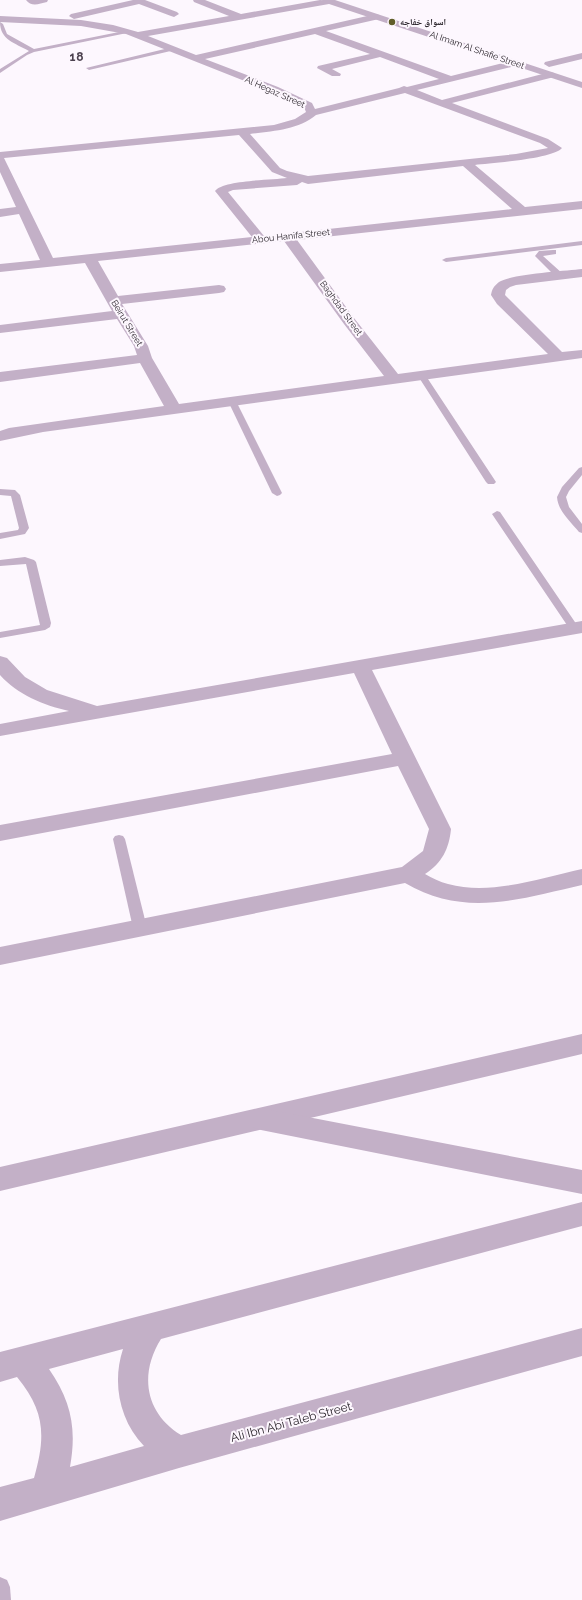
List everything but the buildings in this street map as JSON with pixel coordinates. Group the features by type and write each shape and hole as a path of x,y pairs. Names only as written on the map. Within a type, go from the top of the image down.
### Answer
{"street":[{"path":"21,19 31,1 44,0"},
{"path":"196,0 218,7 240,17"},
{"path":"134,34 240,17 327,0"},
{"name":"Al Imam Al Shafie Street","path":"327,0 515,64 582,75"},
{"name":"Al Imam Al Shafie Street","path":"353,0 550,69 582,85"},
{"path":"53,20 139,1 174,14"},
{"path":"195,58 376,16"},
{"name":"Al Hegaz Street","path":"0,19 53,20 108,26 134,34 274,89 308,105 312,113 306,118 293,124 242,131 0,155"},
{"path":"316,31 450,78"},
{"path":"336,74 322,68 382,54"},
{"path":"441,103 550,69 582,56"},
{"path":"312,113 450,78 515,64"},
{"path":"261,240 221,190 231,186 350,176 465,162 516,158 550,151 556,148 544,141 404,90"},
{"path":"242,131 276,170 283,174 308,180"},
{"path":"0,160 48,262"},
{"path":"465,162 523,212"},
{"name":"Abou Hanifa Street","path":"0,268 582,205"},
{"path":"0,213 24,210"},
{"name":"Baghdad Street","path":"288,237 395,380"},
{"name":"Beirut Street","path":"89,258 113,301 141,346 145,358 174,409"},
{"path":"560,358 498,295 499,289 505,284 515,281 582,273"},
{"path":"113,301 219,289"},
{"path":"0,329 121,314"},
{"path":"0,436 8,433 43,427 582,354"},
{"path":"0,377 145,358"},
{"path":"0,730 578,627"},
{"path":"0,662 7,673 30,690 61,704 98,712"},
{"path":"0,956 408,874 427,862 438,846 440,829 360,666"},
{"path":"0,833 405,758"},
{"path":"408,874 426,885 448,893 472,896 496,895 582,877"},
{"path":"0,1180 582,1044"},
{"path":"261,1119 582,1182"},
{"path":"11,1364 582,1214"},
{"path":"152,1326 139,1347 132,1371 133,1396 142,1418 158,1438 179,1452"},
{"name":"Ali Ibn Abi Taleb Street","path":"0,1504 179,1452 582,1342"},
{"path":"11,1364 38,1376 49,1396 56,1417 58,1441 54,1466 47,1490"}],"lane":[{"path":"0,24 5,35 33,51"},
{"path":"0,71 25,54 33,51 134,34"},
{"path":"89,68 173,49"},
{"path":"446,260 582,243"},
{"path":"560,276 539,256 542,253 582,248"},
{"path":"422,376 491,482"},
{"path":"232,401 277,493"},
{"path":"582,470 562,493 562,501 565,509 582,530"},
{"path":"0,492 12,492 15,495 24,528 22,532 0,536"},
{"path":"497,514 578,627"},
{"path":"0,563 25,560 31,562 46,623 45,627 0,635"},
{"path":"120,839 140,928"},
{"path":"0,1587 2,1600"}],"place":[{"name":"اسواق خفاجه","path":"392,22"}],"district":[{"name":"18","path":"77,57"}]}
